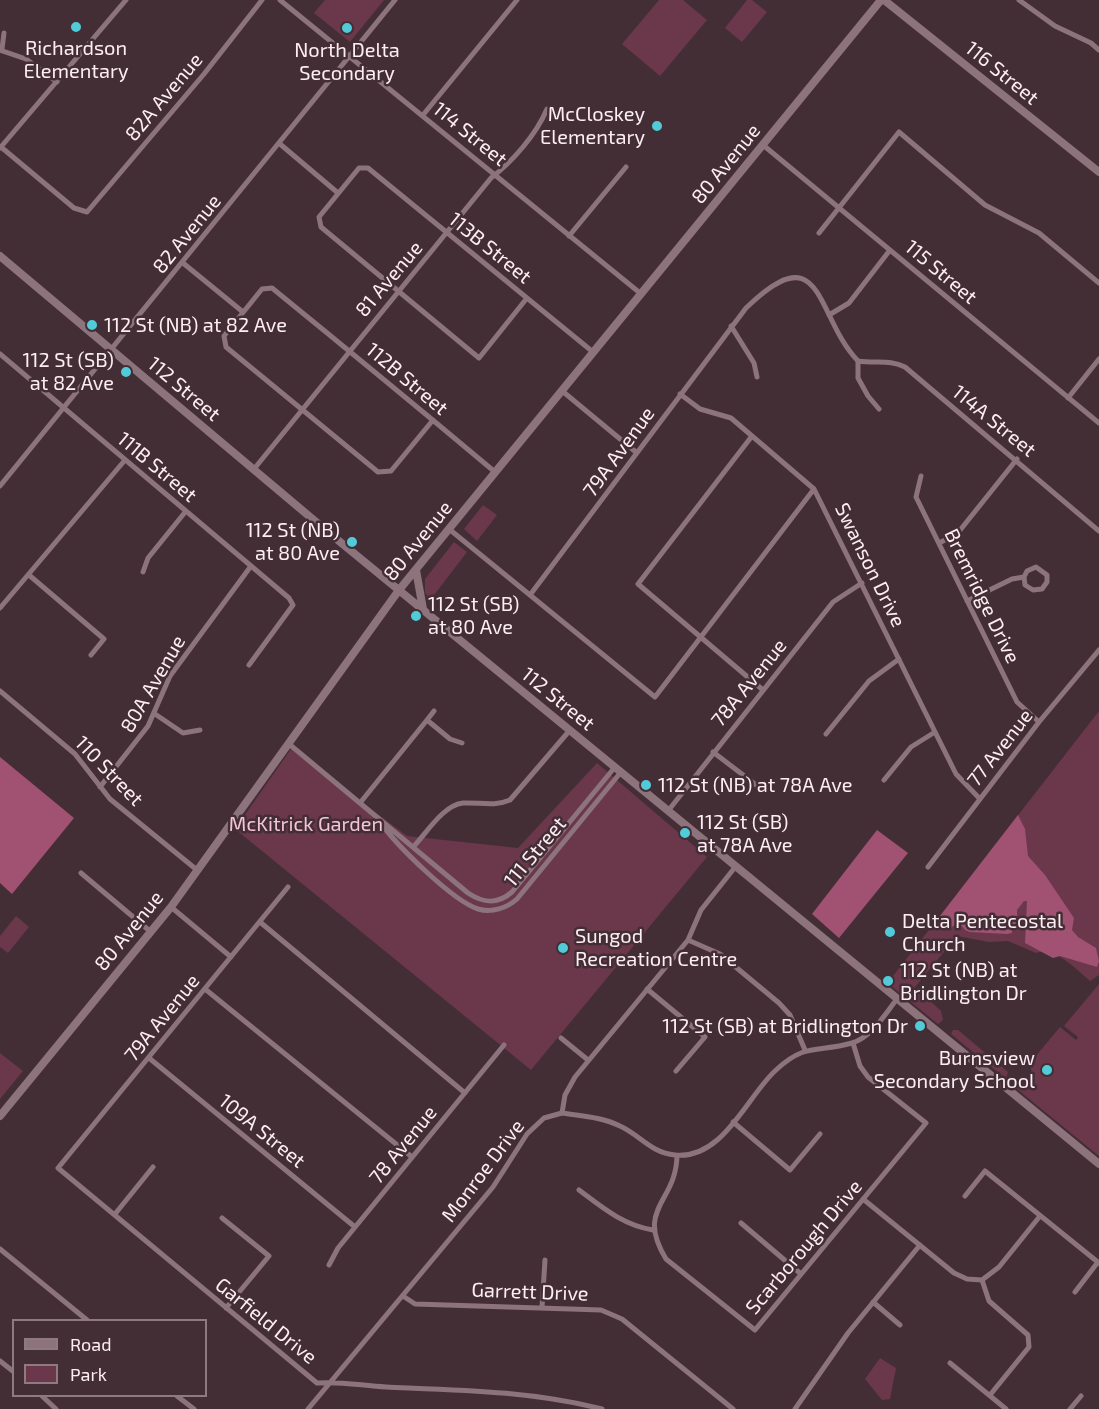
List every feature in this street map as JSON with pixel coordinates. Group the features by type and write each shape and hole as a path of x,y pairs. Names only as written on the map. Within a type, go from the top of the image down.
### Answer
{"street":[{"path":"0,148 126,0"},
{"name":"82A Avenue","path":"0,148 74,208 87,213 204,74 262,0"},
{"name":"114 Street","path":"280,0 640,293"},
{"name":"82 Avenue","path":"0,486 395,0"},
{"path":"423,115 517,0"},
{"name":"80 Avenue","path":"0,1116 171,907 399,590 640,293 883,0"},
{"name":"116 Street","path":"883,0 1099,172"},
{"path":"1019,0 1055,26 1090,43 1099,50"},
{"path":"4,33 1,50 26,59 57,82"},
{"name":"81 Avenue","path":"254,469 446,232 542,122 547,109"},
{"path":"819,233 899,132 985,205 1039,233 1099,283"},
{"path":"280,144 338,193 319,217 321,227 479,358 527,298"},
{"name":"115 Street","path":"763,145 1099,423"},
{"path":"568,236 626,167"},
{"name":"113B Street","path":"338,193 359,168 368,168 593,352"},
{"path":"879,409 868,396 858,378 858,361 846,348 829,315 849,303 890,250"},
{"name":"112 Street","path":"0,256 399,590 1099,1164"},
{"path":"183,263 243,312 224,336 226,347 378,472 391,471 433,420"},
{"name":"79A Avenue","path":"530,595 731,326 762,292 787,277 800,277 815,287 829,315"},
{"name":"112B Street","path":"243,312 262,290 272,288 495,471"},
{"path":"731,326 754,363 757,377"},
{"name":"111B Street","path":"1,356 289,598 293,605 249,665"},
{"path":"1068,398 1099,359"},
{"name":"114A Street","path":"858,361 876,364 894,361 905,367 1017,459 1099,531"},
{"path":"561,390 637,453"},
{"name":"Swanson Drive","path":"680,394 700,410 731,418 814,489 956,774 980,799"},
{"path":"752,436 638,584 763,690"},
{"path":"939,543 957,534 1017,459"},
{"path":"0,608 125,460"},
{"name":"Bremridge Drive","path":"921,476 916,497 1017,702 1039,722"},
{"path":"449,529 655,697 814,489"},
{"path":"143,572 148,558 186,511"},
{"name":"80A Avenue","path":"100,787 137,742 155,714 170,676 251,566"},
{"path":"1036,567 1043,570 1047,582 1042,589 1033,590 1026,585 1024,577 1027,571 1036,567"},
{"path":"416,570 417,589 424,610"},
{"path":"29,575 104,639 91,655"},
{"path":"967,601 1012,579 1024,577"},
{"name":"78A Avenue","path":"668,811 833,602 862,583"},
{"name":"77 Avenue","path":"928,867 1039,722 1099,650"},
{"path":"826,734 869,681 899,659"},
{"name":"110 Street","path":"0,691 75,754 110,799 197,870"},
{"path":"360,803 434,711"},
{"path":"155,714 183,733 200,730"},
{"path":"427,720 450,739 462,743"},
{"path":"413,847 446,812 458,804 498,804 516,796 570,730"},
{"path":"884,780 911,747 935,732"},
{"name":"111 Street","path":"289,744 473,897 487,902 500,900 512,892 618,769"},
{"path":"713,752 764,791"},
{"name":"111 Street","path":"379,819 413,860 467,903 484,911 500,909 517,899 618,769"},
{"path":"736,866 701,910 688,940 568,1087 562,1113 601,1119 620,1126 652,1148 677,1156 707,1147 733,1122 773,1072 805,1050 853,1043 870,1032 897,999"},
{"path":"81,873 151,932"},
{"name":"79A Avenue","path":"58,1168 288,887"},
{"path":"171,907 231,957"},
{"path":"260,922 465,1092"},
{"path":"688,940 720,954 779,1003 790,1015 805,1050"},
{"path":"205,989 412,1157"},
{"path":"647,989 705,1037 676,1071"},
{"path":"561,1038 588,1060"},
{"name":"Scarborough Drive","path":"653,1230 666,1259 755,1330 926,1124 868,1077 860,1066 853,1043"},
{"name":"78 Avenue","path":"329,1265 338,1248 504,1046"},
{"name":"109A Street","path":"149,1058 355,1227"},
{"name":"Monroe Drive","path":"309,1409 493,1187 527,1134 544,1118 562,1113"},
{"path":"733,1122 790,1170 820,1134"},
{"path":"579,1190 619,1220 634,1227 653,1230 658,1206 674,1178 677,1156"},
{"path":"115,1214 153,1167"},
{"name":"Garfield Drive","path":"58,1168 317,1383 502,1392 566,1400 602,1409"},
{"path":"965,1196 985,1171 1099,1263 1075,1292"},
{"path":"863,1199 954,1273 967,1279 982,1280 999,1267 1040,1216"},
{"path":"222,1218 269,1256 226,1308"},
{"path":"741,1223 801,1274"},
{"path":"795,1409 848,1333 920,1245"},
{"path":"0,1249 86,1319"},
{"path":"542,1307 544,1260"},
{"path":"982,1280 989,1301 1028,1335 1029,1347 990,1395"},
{"name":"Garrett Drive","path":"403,1296 415,1304 601,1310 622,1319 734,1409"},
{"path":"873,1302 900,1325"},
{"path":"0,1361 12,1370"},
{"path":"950,1363 1006,1409"},
{"path":"1070,1409 1081,1396"},
{"path":"44,1397 56,1409"},
{"path":"179,1397 194,1409"}],"green space":[{"name":"North Delta Secondary","path":"325,0 384,0 350,42 314,13"},
{"path":"659,0 683,0 707,20 660,76 622,44"},
{"path":"747,0 752,0 767,12 742,42 725,28"},
{"path":"483,505 497,515 477,541 464,529"},
{"path":"454,542 467,552 431,599 425,593 425,579"},
{"path":"1099,711 1099,975 1090,981 1058,956 1051,953 1036,953 1008,941 989,942 957,936 915,987 941,1011 943,1020 938,1024 890,985 890,980"},
{"name":"McKitrick Garden","path":"291,749 407,836 518,848 597,763 707,857 531,1070 235,829"},
{"path":"16,916 29,927 8,953 0,947 0,936"},
{"path":"1099,984 1099,1156 1012,1085 1015,1081 1034,1086 1030,1063 1060,1027 1076,1040 1078,1037 1064,1026"},
{"path":"953,1030 958,1030 1008,1072 1006,1079 951,1034"},
{"path":"0,1053 23,1071 0,1099"},
{"path":"880,1358 896,1368 890,1399 882,1400 865,1379"}],"shaded area":[{"path":"0,757 74,818 12,894 0,883"},
{"path":"1018,815 1025,829 1028,856 1045,875 1074,918 1072,930 1078,937 1096,948 1099,961 1097,967 1060,956 1053,958 1025,943 1027,901 1024,901 1017,910 1017,924 1013,924 1012,933 1007,934 970,932 965,930 958,921 951,928 940,916"},
{"path":"877,830 908,853 839,938 812,914"}],"place":[{"name":"Richardson Elementary","path":"76,27"},
{"name":"North Delta Secondary","path":"347,28"},
{"name":"McCloskey Elementary","path":"657,126"},
{"name":"112 St (NB) at 82 Ave","path":"92,325"},
{"name":"112 St (SB) at 82 Ave","path":"126,372"},
{"name":"112 St (NB) at 80 Ave","path":"352,542"},
{"name":"112 St (SB) at 80 Ave","path":"416,616"},
{"name":"112 St (NB) at 78A Ave","path":"646,785"},
{"name":"112 St (SB) at 78A Ave","path":"685,833"},
{"name":"Delta Pentecostal Church","path":"890,932"},
{"name":"Sungod Recreation Centre","path":"563,948"},
{"name":"112 St (NB) at Bridlington Dr","path":"888,981"},
{"name":"112 St (SB) at Bridlington Dr","path":"920,1026"},
{"name":"Burnsview Secondary School","path":"1047,1070"}]}
